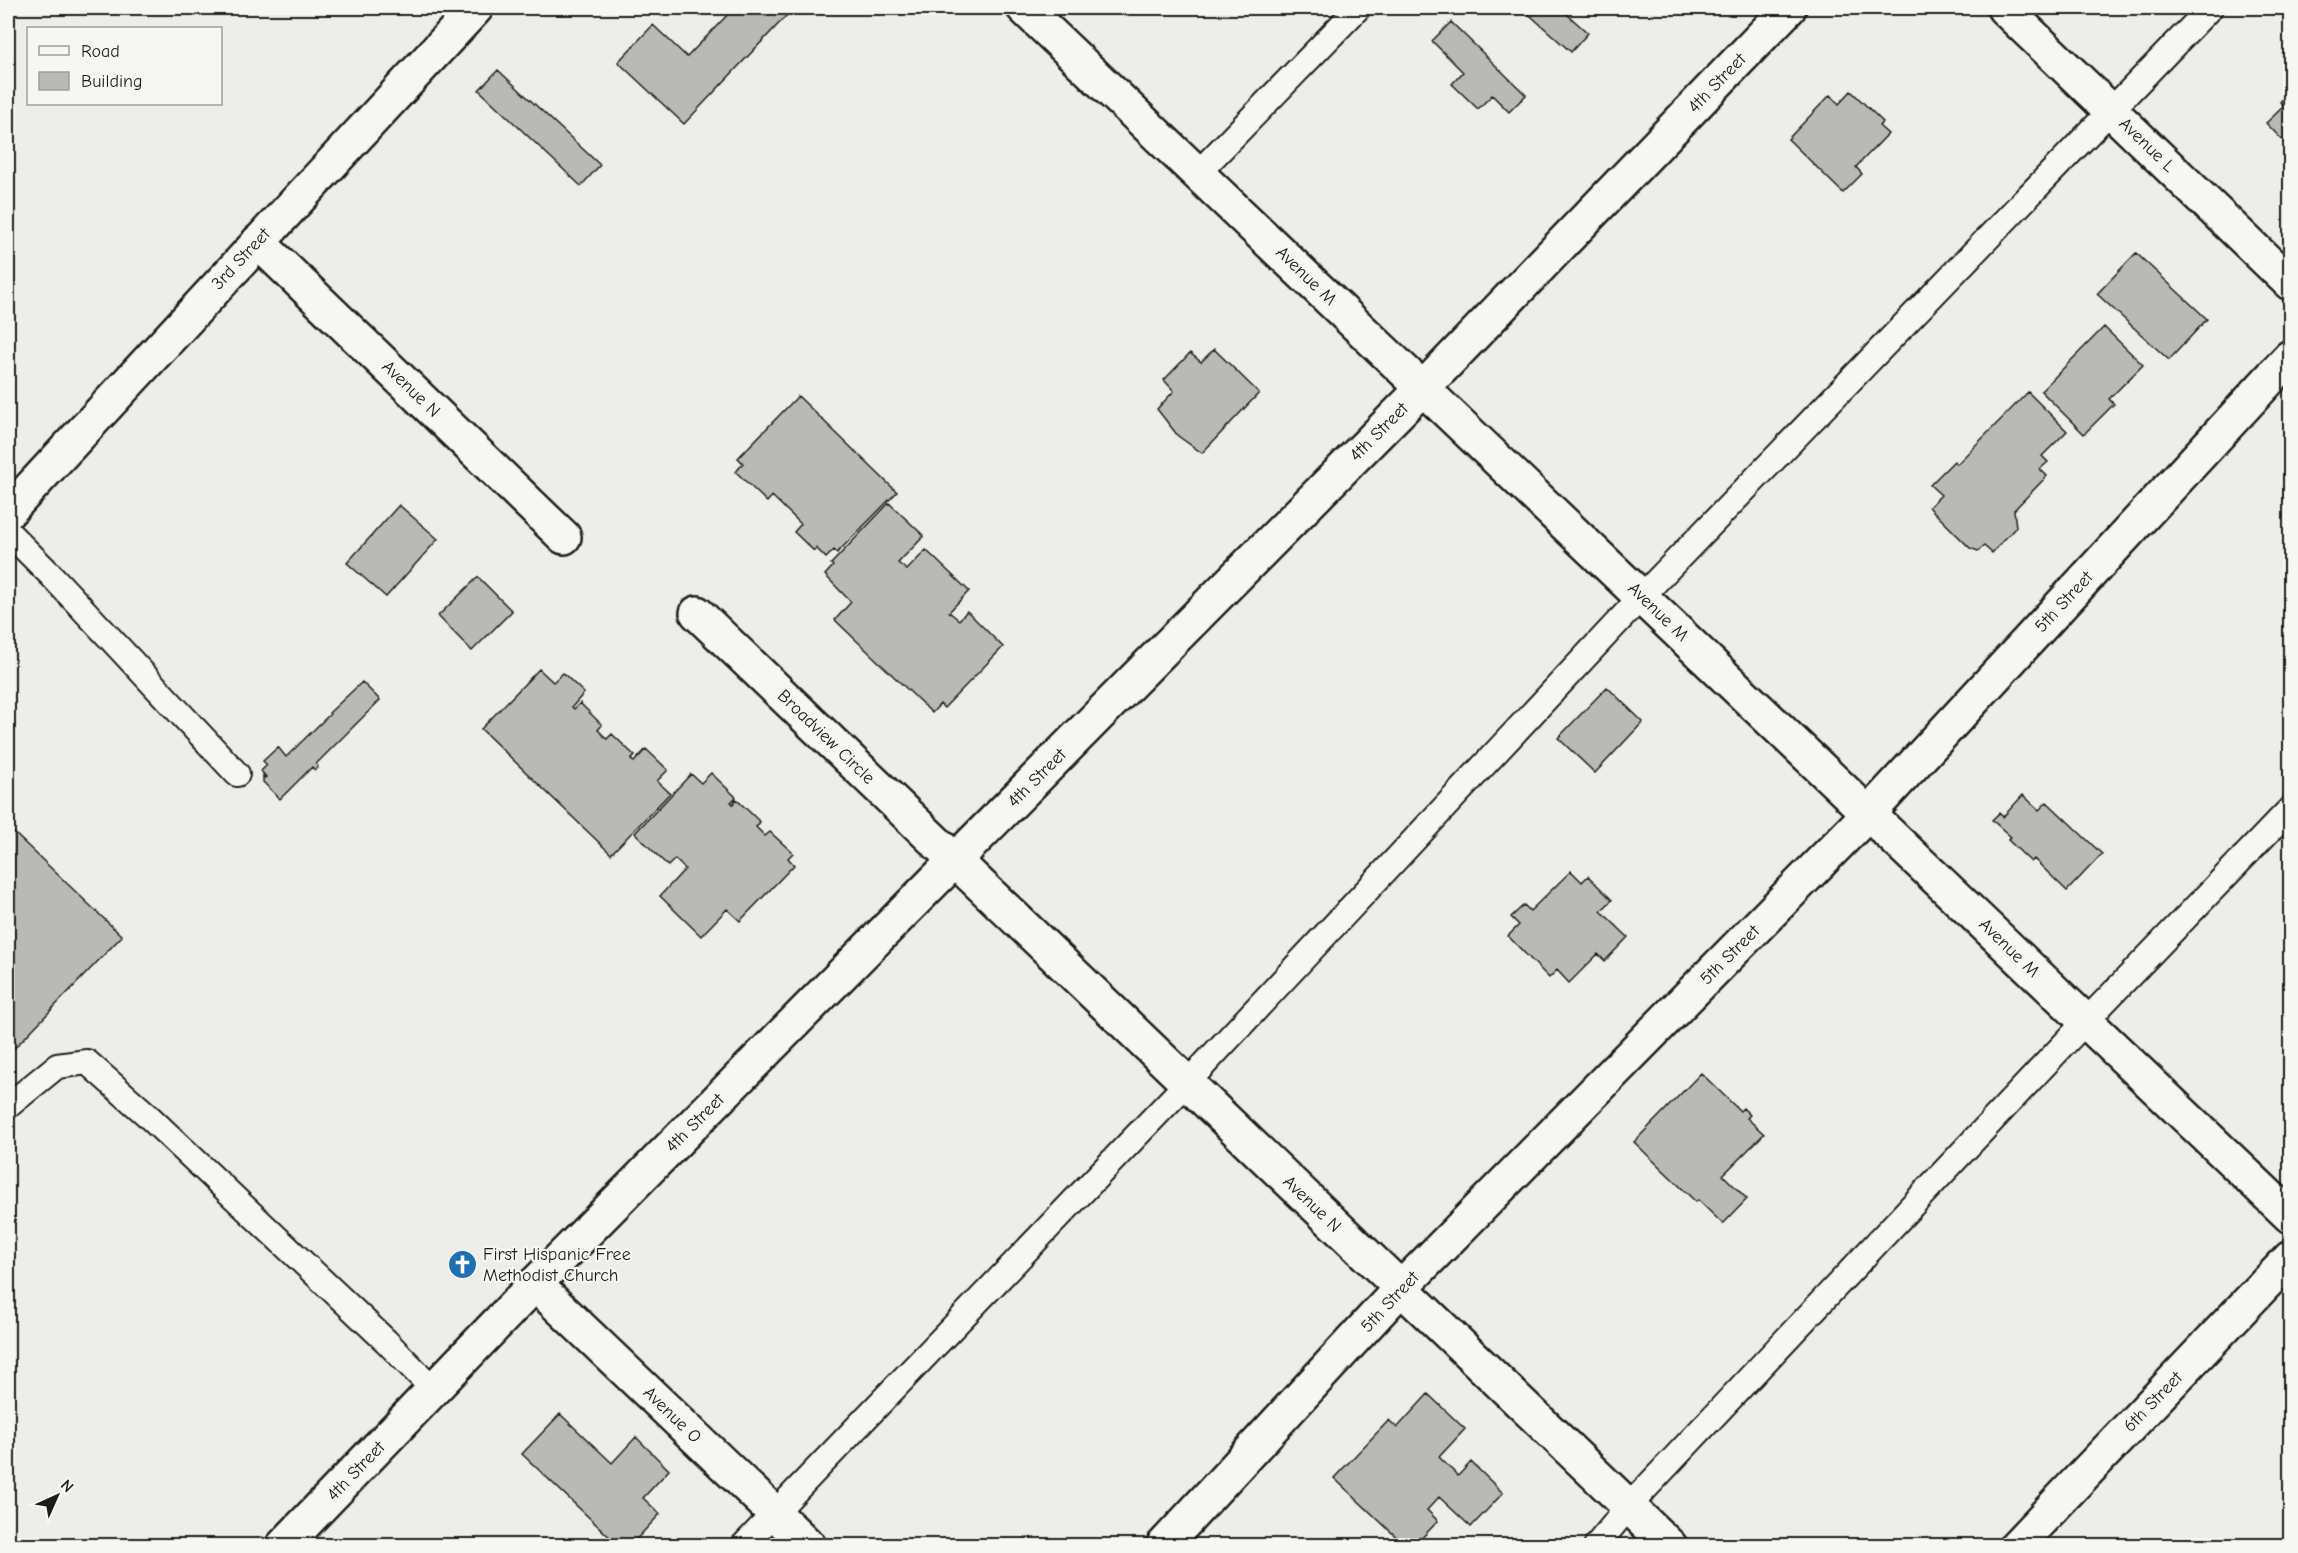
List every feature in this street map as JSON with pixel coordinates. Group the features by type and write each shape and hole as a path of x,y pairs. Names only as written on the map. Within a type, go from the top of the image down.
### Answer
{"street":[{"name":"3rd Street","path":"8,512 476,8"},
{"name":"Avenue M","path":"1024,8 2290,1216"},
{"name":"4th Street","path":"283,1545 535,1284 1423,388 1790,8"},
{"name":"Avenue L","path":"2004,8 2290,283"},
{"name":"Avenue N","path":"258,242 564,537"},
{"name":"5th Street","path":"1163,1545 1401,1288 1869,813 2290,357"},
{"name":"Broadview Circle","path":"697,613 955,861"},
{"name":"Avenue N","path":"955,861 1670,1545"},
{"name":"6th Street","path":"2016,1545 2290,1258"},
{"name":"Avenue O","path":"535,1284 809,1545"}],"lane":[{"path":"1198,173 1358,8"},
{"path":"743,1545 1186,1084 1642,596 2210,8"},
{"path":"8,532 237,774"},
{"path":"1596,1545 1629,1506 2086,1021 2290,809"},
{"path":"8,1106 57,1066 87,1062 163,1130 387,1341 434,1390"}],"building":[{"path":"734,8 779,8 787,15 684,124 618,62 653,25 687,57"},
{"path":"1522,8 1560,8 1588,33 1571,52"},
{"path":"1451,22 1526,95 1509,112 1492,95 1478,109 1452,84 1463,72 1432,41"},
{"path":"498,70 600,165 581,186 479,90"},
{"path":"1851,91 1883,122 1879,126 1888,134 1856,167 1862,174 1843,193 1788,139 1830,95 1839,104"},
{"path":"2290,91 2290,148 2266,123 2284,106 2280,102"},
{"path":"2136,253 2207,319 2169,360 2097,294"},
{"path":"2104,327 2143,365 2109,399 2114,404 2084,434 2041,391"},
{"path":"1214,349 1259,393 1202,453 1178,436 1157,409 1174,391 1164,380 1190,353 1201,362"},
{"path":"2028,392 2067,431 2042,456 2048,462 2040,469 2047,476 2014,510 2016,527 1992,553 1984,546 1978,551 1970,548 1929,507 1941,495 1930,485 1954,461 1957,464"},
{"path":"798,396 897,492 837,553 834,550 826,558 816,548 814,551 794,532 801,524 772,496 767,502 736,472 743,463 738,458"},
{"path":"889,503 924,536 898,563 907,570 926,550 969,591 949,612 959,620 967,611 1003,647 944,708 940,704 932,713 835,620 851,602 825,575 833,566 831,564"},
{"path":"399,505 438,539 386,597 347,563"},
{"path":"478,577 512,611 472,651 438,616"},
{"path":"539,669 553,682 563,673 584,693 572,707 574,709 580,703 602,725 598,730 607,739 612,734 635,756 631,760 634,762 646,749 668,770 657,781 670,793 611,854 481,729"},
{"path":"362,682 380,700 316,764 318,767 315,770 312,767 280,799 263,782 263,776 266,777 261,771 267,765 263,761 278,747 286,757"},
{"path":"1607,687 1643,722 1595,773 1558,738"},
{"path":"711,773 736,797 731,802 733,804 736,799 760,822 756,827 765,836 770,832 793,853 788,858 794,865 740,921 727,909 701,936 660,896 685,869 675,859 668,866 635,833 691,774 701,783"},
{"path":"2023,795 2039,810 2047,802 2102,854 2067,891 2034,859 2031,862 2008,840 2011,837 1992,820 1999,813 2003,817"},
{"path":"8,827 122,936 8,1055"},
{"path":"1571,871 1582,882 1588,876 1612,900 1601,911 1628,937 1605,961 1598,954 1569,983 1557,970 1549,978 1508,936 1519,925 1511,917 1524,905 1530,911"},
{"path":"1701,1073 1740,1111 1743,1108 1750,1115 1747,1118 1764,1134 1723,1175 1747,1199 1723,1224 1698,1200 1696,1202 1634,1142"},
{"path":"1428,1394 1465,1429 1439,1457 1458,1476 1471,1462 1503,1493 1471,1527 1439,1497 1427,1510 1438,1521 1414,1546 1406,1546 1334,1478 1389,1420 1397,1428"},
{"path":"560,1414 612,1463 636,1437 669,1470 643,1498 660,1514 630,1546 619,1546 522,1454"}],"place":[{"name":"First Hispanic Free Methodist Church","path":"462,1264"}]}
